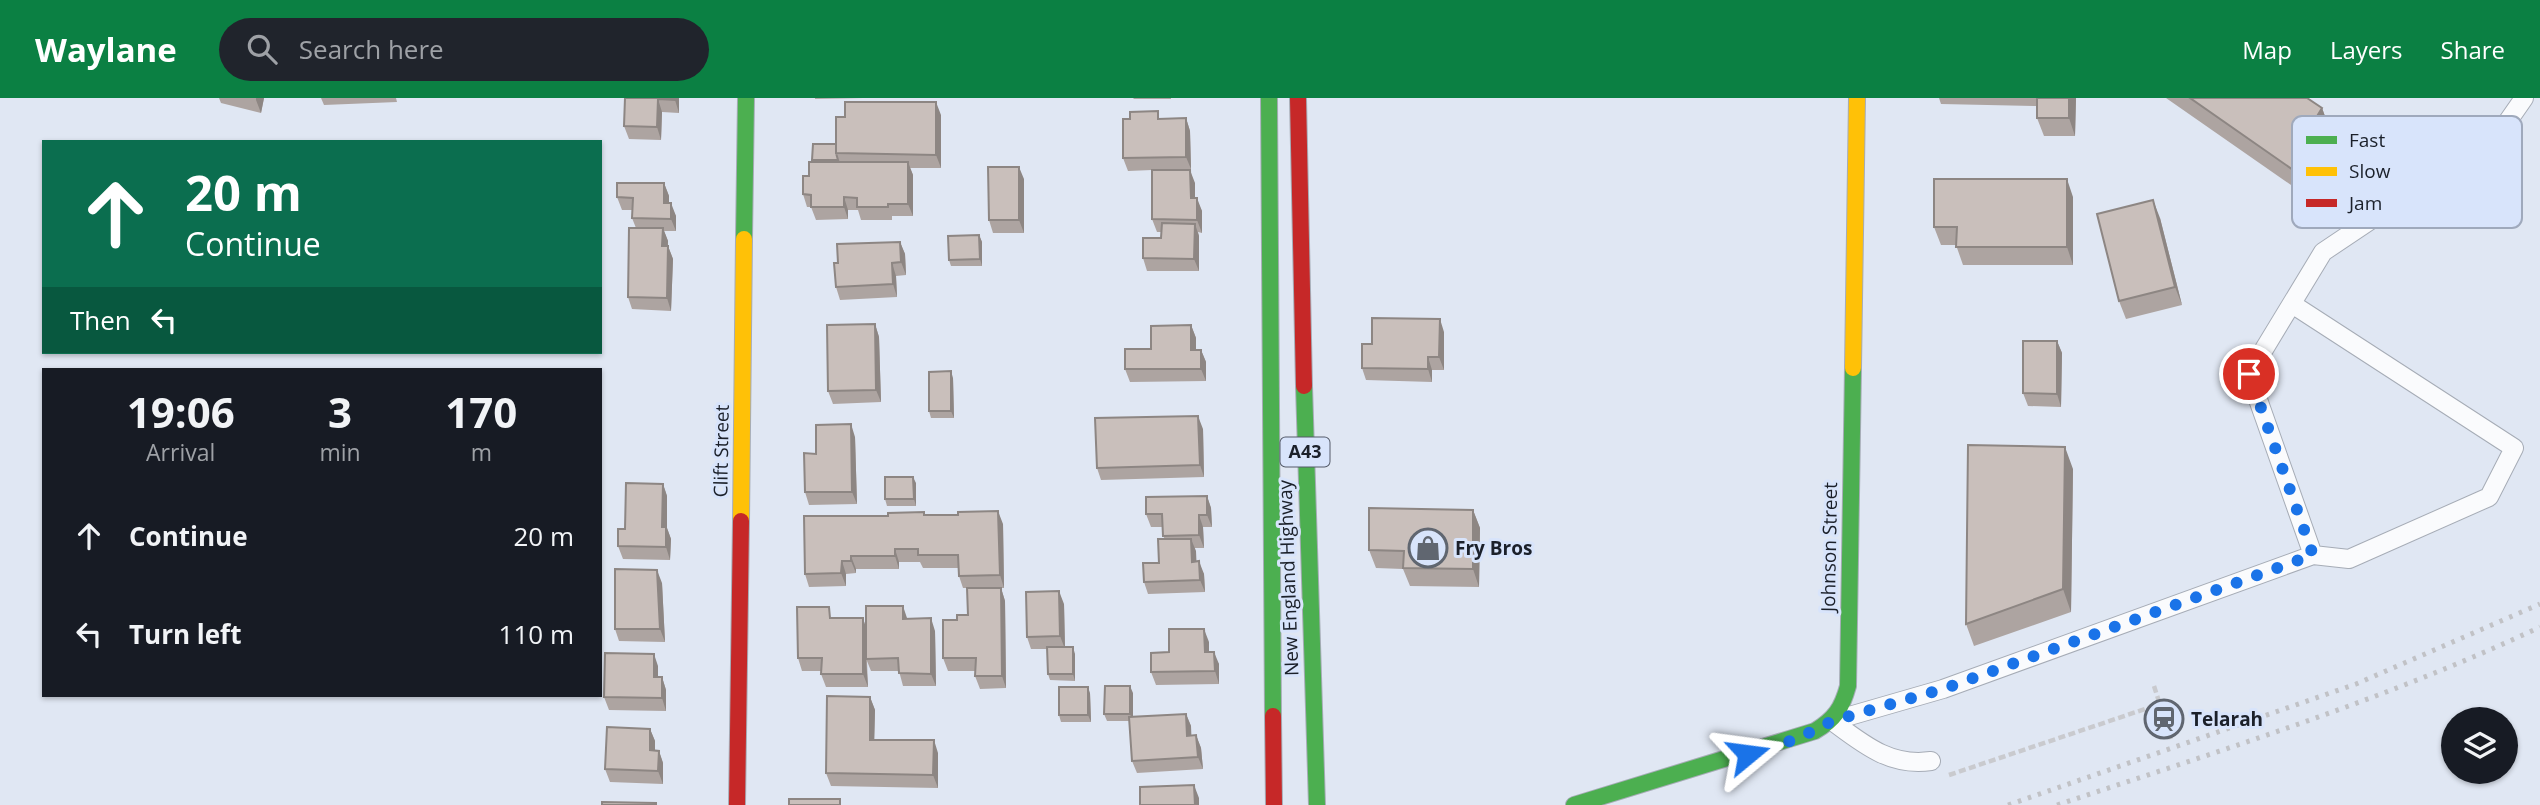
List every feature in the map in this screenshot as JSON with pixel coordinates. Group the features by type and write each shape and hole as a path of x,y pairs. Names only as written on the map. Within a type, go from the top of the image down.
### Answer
{"main road":[{"name":"Clift Street","path":"737,805 746,98"},
{"name":"New England Highway","path":"1269,98 1274,805"},
{"name":"New England Highway","path":"1298,98 1306,493 1317,805"},
{"name":"Johnson Street","path":"1832,721 1843,705 1848,686 1857,98"},
{"path":"1574,805 1797,739 1832,721"}],"lane":[{"path":"2512,116 2524,98"},
{"path":"2313,555 2249,374 2323,252 2359,228"},
{"path":"1832,721 1943,689 2313,555 2349,559 2489,497 2514,448 2292,304"},
{"path":"1832,721 1882,755 1899,762 1935,770"}],"path":[{"path":"2154,686 2171,739"},
{"path":"1935,770 2160,705"}],"building":[{"path":"625,98 675,98 675,100 658,99 657,127 624,126"},
{"path":"2037,98 2069,98 2069,118 2037,118"},
{"path":"2190,98 2307,98 2322,108 2317,116 2292,116 2292,169"},
{"path":"845,102 936,102 936,155 836,153 836,117 845,117"},
{"path":"1158,111 1158,119 1186,118 1186,157 1123,158 1123,119 1130,119 1130,112"},
{"path":"813,144 836,144 838,160 812,160"},
{"path":"809,162 908,162 908,204 857,207 857,198 844,197 844,207 811,207 811,195 803,194 803,176 809,176"},
{"path":"988,167 1019,167 1019,220 989,220"},
{"path":"1152,170 1190,170 1191,198 1197,198 1197,220 1152,219"},
{"path":"1934,179 2067,179 2067,247 1956,247 1957,227 1934,227"},
{"path":"617,183 664,183 664,203 671,203 671,219 632,218 633,198 617,197"},
{"path":"2153,200 2175,287 2119,301 2097,214"},
{"path":"1162,223 1195,224 1194,259 1143,258 1143,238 1161,238"},
{"path":"629,228 663,228 662,246 668,246 667,298 628,297"},
{"path":"979,235 980,259 949,260 948,236"},
{"path":"900,242 901,262 892,263 893,284 836,287 834,263 838,263 837,244"},
{"path":"1372,318 1440,319 1439,357 1428,357 1428,369 1362,368 1362,344 1372,344"},
{"path":"875,324 876,390 828,391 827,325"},
{"path":"1191,325 1191,350 1201,350 1201,369 1125,369 1125,349 1151,349 1151,326"},
{"path":"2023,341 2057,341 2057,394 2023,393"},
{"path":"951,371 951,411 929,411 929,372"},
{"path":"1198,416 1200,465 1097,468 1095,418"},
{"path":"851,424 852,492 805,492 804,453 816,454 816,425"},
{"path":"1968,445 2065,447 2063,589 1966,624"},
{"path":"885,477 913,477 914,499 885,499"},
{"path":"626,483 663,484 662,527 666,527 666,547 618,546 618,529 625,529"},
{"path":"1207,496 1207,515 1199,515 1199,535 1163,536 1162,514 1146,514 1146,497"},
{"name":"Fry Bros","path":"1369,508 1473,510 1473,569 1403,568 1404,551 1369,550"},
{"path":"998,511 1000,575 959,576 958,555 918,555 918,549 895,549 895,556 851,556 851,561 842,561 841,573 805,574 804,516 888,516 888,513 924,512 924,515 958,515 958,512"},
{"path":"1158,539 1191,539 1192,562 1199,561 1200,580 1144,582 1143,563 1159,563"},
{"path":"615,569 657,570 660,629 615,629"},
{"path":"967,588 1001,588 1002,676 975,676 976,658 943,658 943,620 957,620 957,615 968,615"},
{"path":"1059,591 1060,636 1027,637 1026,592"},
{"path":"866,606 903,606 903,619 931,618 931,674 899,673 898,658 866,659"},
{"path":"797,607 829,607 830,618 863,618 863,674 821,674 822,658 798,658"},
{"path":"1169,629 1204,629 1205,652 1214,652 1215,671 1151,672 1151,653 1169,652"},
{"path":"1047,647 1073,647 1073,674 1048,674"},
{"path":"605,653 654,654 654,677 662,677 662,698 604,697"},
{"path":"1105,686 1130,686 1130,714 1104,714"},
{"path":"1059,687 1088,687 1088,715 1059,715"},
{"path":"827,696 870,697 870,740 934,740 933,775 826,773"},
{"path":"1186,714 1187,736 1196,735 1198,757 1132,761 1129,717"},
{"path":"607,727 650,729 650,750 659,751 658,771 605,769"},
{"path":"1194,785 1195,805 1140,805 1140,787"},
{"path":"789,799 840,799 840,805 789,805"},
{"path":"602,802 656,803 656,805 602,805"}],"railway":[{"path":"2008,805 2356,684 2540,604"},
{"path":"2057,805 2362,701 2540,627"}],"traffic: fast":[{"path":"744,239 746,98"},
{"path":"1269,98 1273,716"},
{"path":"1574,805 1815,731 1837,712 1848,686 1853,368"},
{"path":"1304,386 1317,805"}],"traffic: slow":[{"path":"1853,368 1857,98"},
{"path":"741,521 744,239"}],"traffic: jam":[{"path":"1298,98 1304,386"},
{"path":"737,805 741,521"},
{"path":"1273,716 1274,805"}],"place":[{"name":"Fry Bros","path":"1428,548"},
{"name":"Telarah","path":"2164,719"}],"route":[{"path":"1748,754 1815,732 1832,721 1943,689 2313,555 2249,374"}]}
